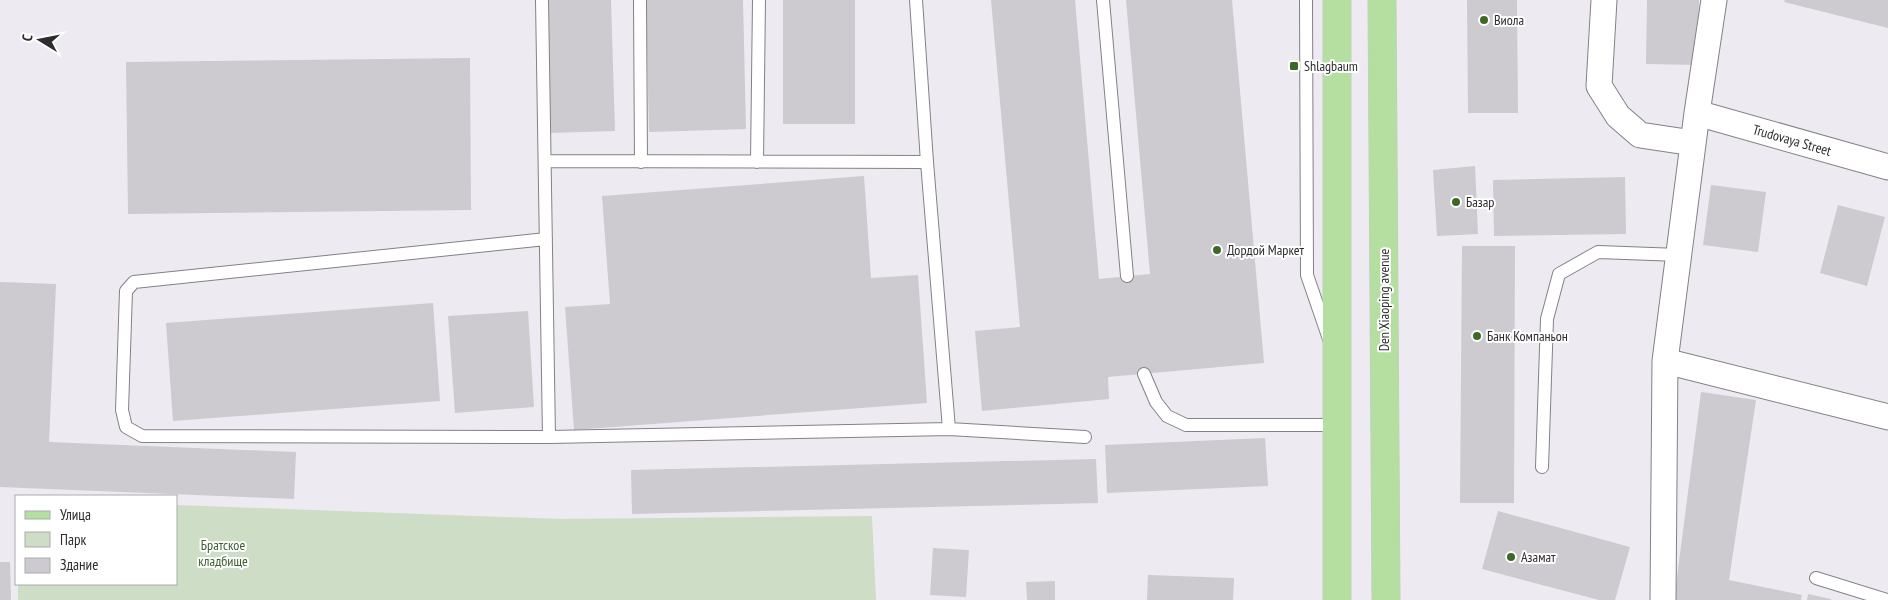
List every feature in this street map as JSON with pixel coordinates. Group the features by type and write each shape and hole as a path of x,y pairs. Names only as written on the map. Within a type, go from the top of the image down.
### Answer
{"main road":[{"path":"1336,0 1337,600"},
{"name":"Den Xiaoping avenue","path":"1382,0 1386,600"}],"street":[{"path":"1604,0 1599,86 1618,116 1640,135 1693,142"},
{"path":"1662,600 1665,361 1693,142 1714,0"},
{"name":"Trudovaya Street","path":"1697,113 1887,162"},
{"path":"1665,361 1888,416"}],"lane":[{"path":"542,0 549,436"},
{"path":"640,0 641,162"},
{"path":"757,162 759,0"},
{"path":"916,0 949,429"},
{"path":"1103,0 1127,276"},
{"path":"1306,0 1307,275 1337,364"},
{"path":"544,161 927,162"},
{"path":"546,238 134,282 126,291 122,410 126,427 142,436 549,436 949,429 1085,437"},
{"path":"1542,467 1547,319 1559,274 1598,252 1679,255"},
{"path":"1144,374 1156,402 1167,416 1186,425 1337,425"},
{"path":"1816,578 1887,600"}],"green space":[{"name":"Братское кладбище","path":"178,505 560,519 872,516 876,600 18,600 18,585 178,585"}],"building":[{"path":"546,0 611,0 615,131 550,133"},
{"path":"646,0 743,0 746,129 649,132"},
{"path":"783,0 855,0 855,124 783,124"},
{"path":"991,0 1075,0 1099,279 1150,274 1126,0 1232,0 1264,363 1108,377 1109,399 982,411 975,331 1020,327"},
{"path":"1467,0 1517,0 1518,113 1468,113"},
{"path":"1647,0 1699,0 1698,65 1646,64"},
{"path":"1785,0 1888,0 1888,28 1784,2"},
{"path":"470,58 471,210 128,214 126,62"},
{"name":"Базар","path":"1475,166 1478,234 1437,236 1433,170"},
{"path":"864,176 871,278 918,275 927,403 574,430 565,307 610,304 602,196"},
{"path":"1625,177 1626,234 1494,236 1493,180"},
{"path":"1711,185 1766,192 1758,252 1703,245"},
{"path":"1838,205 1885,217 1867,286 1820,273"},
{"path":"1462,246 1515,246 1514,503 1460,503"},
{"path":"0,282 56,284 49,442 296,452 294,499 0,487"},
{"path":"433,303 440,401 173,421 166,323"},
{"path":"528,311 534,407 455,413 448,316"},
{"path":"1701,392 1756,400 1729,580 1802,595 1801,600 1674,600"},
{"path":"1265,438 1268,486 1107,493 1105,445"},
{"path":"1096,459 1098,503 632,514 631,470"},
{"path":"1498,511 1630,547 1615,600 1599,600 1482,569"},
{"path":"933,548 969,550 966,597 930,595"},
{"path":"0,562 10,562 11,600 0,600"},
{"path":"1148,575 1234,578 1233,600 1147,600"},
{"path":"1055,581 1055,600 1027,600 1026,582"},
{"path":"1808,594 1831,599 1831,600 1807,600"}],"place":[{"name":"Виола","path":"1484,20"},
{"name":"Shlagbaum","path":"1294,66"},
{"name":"Базар","path":"1456,202"},
{"name":"Дордой Маркет","path":"1217,250"},
{"name":"Банк Компаньон","path":"1477,336"},
{"name":"Азамат","path":"1511,557"}]}
